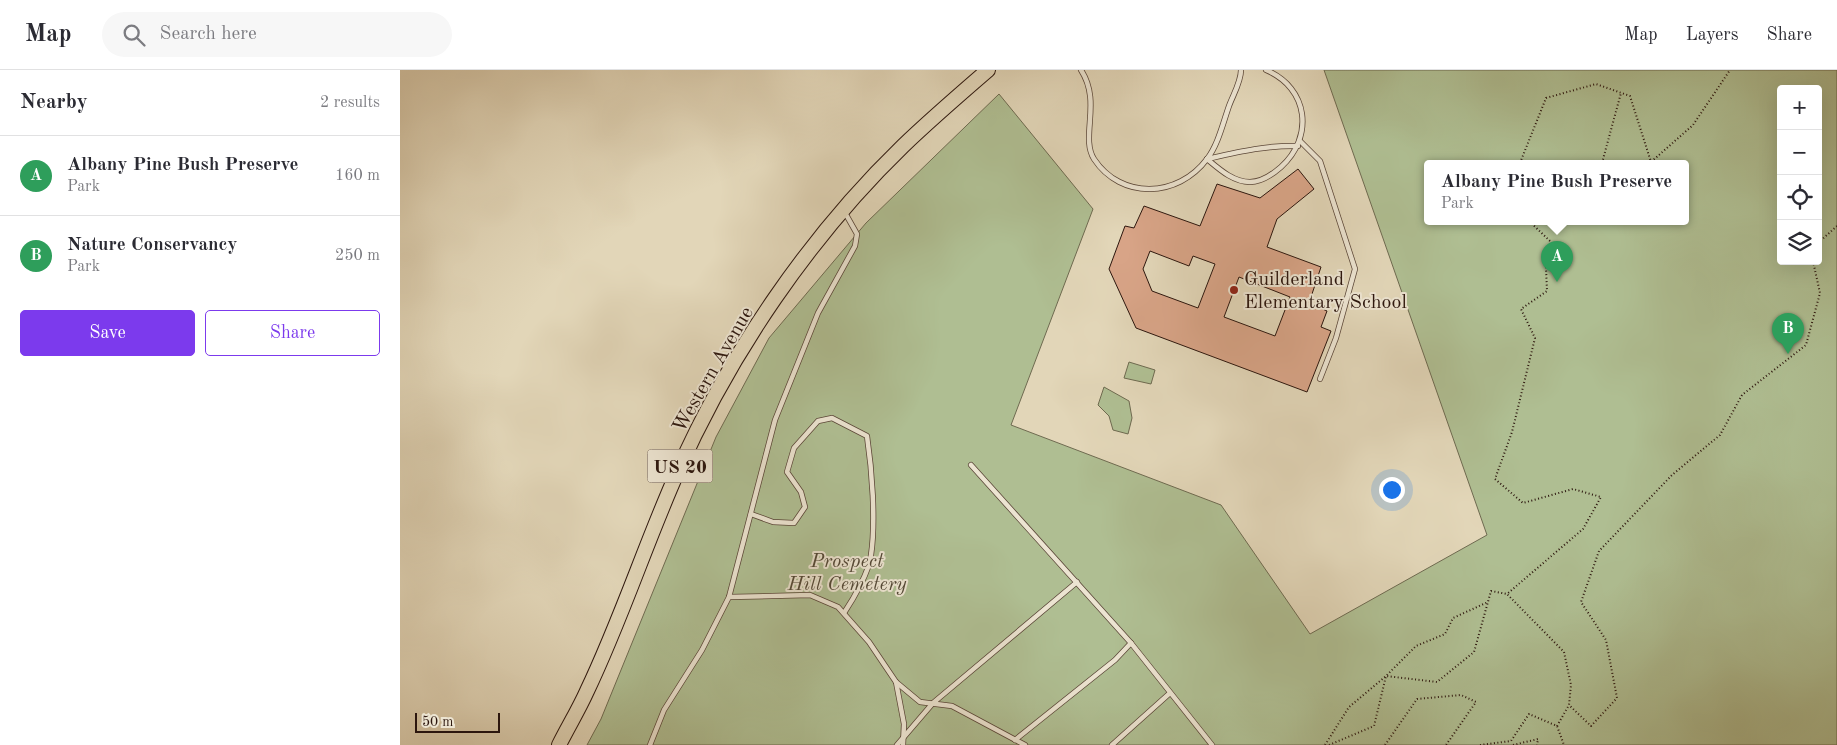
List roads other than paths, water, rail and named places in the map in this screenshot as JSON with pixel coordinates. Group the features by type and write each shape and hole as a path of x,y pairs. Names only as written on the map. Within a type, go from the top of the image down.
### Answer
{"main road":[{"name":"Western Avenue","path":"559,745 588,691 678,471 734,364 777,297 844,211 902,147 988,70"}],"lane":[{"path":"1081,70 1091,94 1088,141 1093,158 1110,177 1128,187 1145,190 1157,190 1178,184 1207,159 1218,136 1241,70"},
{"path":"1207,159 1230,177 1250,182 1266,178 1290,158 1299,143 1302,132 1302,113 1298,98 1286,82 1266,70"},
{"path":"1207,159 1250,149 1299,143 1320,161 1355,269 1336,338 1320,379"},
{"path":"650,745 664,710 702,650 729,597 776,420 818,313 855,246 857,234 844,211"},
{"path":"751,514 773,522 794,523 805,508 801,492 788,472 794,448 818,421 832,418 867,436 872,500 872,556 855,596 844,613"},
{"path":"971,465 1130,643 1212,745"},
{"path":"897,745 933,703 1077,582"},
{"path":"729,597 810,595 838,606 869,642 896,682 920,702 952,706 1025,745"},
{"path":"1015,740 1115,660 1130,643"},
{"path":"896,682 904,724 903,745"},
{"path":"1112,745 1170,694"}],"place":[{"name":"Albany Pine Bush Preserve","path":"1557,282"},
{"name":"Guilderland Elementary School","path":"1234,290"},
{"name":"Nature Conservancy","path":"1788,354"}],"park label":[{"name":"Prospect Hill Cemetery","path":"847,572"}]}
